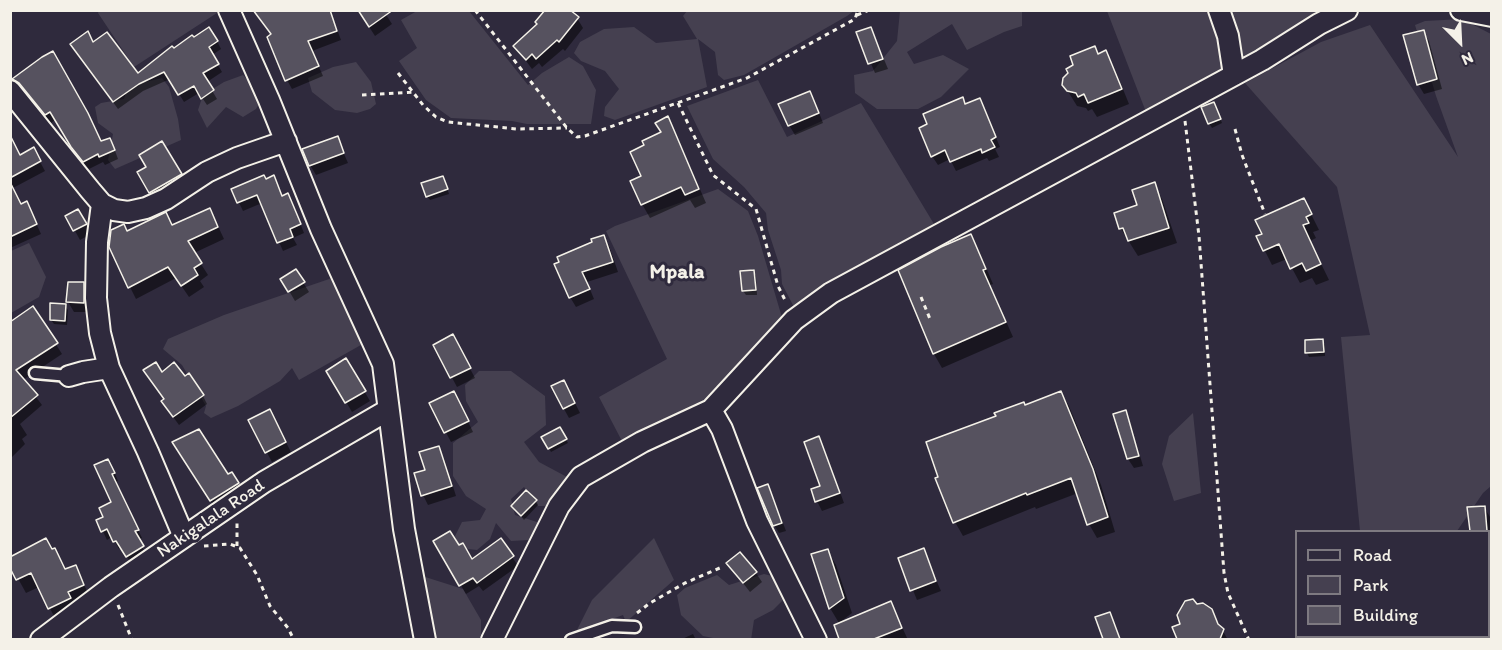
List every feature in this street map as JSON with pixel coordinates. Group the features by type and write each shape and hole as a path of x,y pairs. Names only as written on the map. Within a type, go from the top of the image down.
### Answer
{"street":[{"path":"229,10 286,141 321,229 383,364 404,529 425,639"},
{"path":"1219,10 1228,36 1234,75"},
{"path":"492,639 559,506 580,477 642,442 711,410 769,350 794,320 831,293 1234,75 1319,24 1347,10"},
{"path":"1461,10 1491,16"},
{"path":"10,91 102,204 114,210 128,212 146,208 166,199 207,172 237,158 286,141"},
{"path":"102,204 97,243 96,297 100,333 109,368 184,537"},
{"path":"69,376 109,368"},
{"name":"Nakigalala Road","path":"41,639 111,587 264,482 388,410"},
{"path":"711,410 722,429 758,521 816,639"}],"lane":[{"path":"35,373 69,376"},
{"path":"571,639 612,626 635,627"}],"path":[{"path":"475,10 567,128 577,137 747,78 855,19 858,10"},
{"path":"856,15 869,10"},
{"path":"398,73 423,105 436,117 448,122 517,129 567,128"},
{"path":"362,95 414,92"},
{"path":"1183,101 1199,236 1224,573 1228,593 1249,639"},
{"path":"677,102 713,175 756,209 778,286 794,320"},
{"path":"1235,129 1242,155 1265,214"},
{"path":"921,297 930,319"},
{"path":"184,537 205,546 230,544 240,548 257,575 270,606 294,639"},
{"path":"621,626 650,603 685,583 722,567"},
{"path":"111,587 132,639"}],"green space":[{"path":"99,10 220,11 134,67 98,13"},
{"path":"417,11 469,11 528,85 542,73 569,57 583,66 596,90 591,124 527,124 512,121 451,118 426,100 399,61 417,48 401,20"},
{"path":"687,11 854,11 744,75 724,80 718,75 715,52 698,39 707,87 615,120 604,116 605,107 619,89 605,71 581,61 574,53 580,42 604,29 634,27 656,43 697,39 683,16"},
{"path":"900,11 1022,11 1022,26 967,50 952,24 907,52 914,64 943,55 969,69 941,97 918,109 877,109 855,93 854,75 873,71 897,41"},
{"path":"1107,11 1214,11 1226,71 1146,112"},
{"path":"1226,11 1335,11 1238,67"},
{"path":"1462,19 1491,34 1491,486 1483,493 1458,530 1360,530 1341,337 1370,335 1337,187 1245,83 1321,42 1370,25 1458,157 1436,96 1415,25 1425,21"},
{"path":"356,62 371,82 376,104 370,109 357,113 335,110 312,92 308,78 333,67"},
{"path":"136,70 145,82 162,78 169,87 181,140 115,169 108,160 113,134 98,123 95,107 101,103 124,99 131,74"},
{"path":"243,75 263,97 256,109 243,117 226,107 207,128 198,110 203,95 224,82"},
{"path":"758,80 787,137 861,103 934,224 796,311 782,284 781,270 768,230 766,213 744,187 713,159 687,106"},
{"path":"718,189 748,211 758,236 783,321 721,392 674,422 624,445 599,397 667,359 606,231"},
{"path":"29,243 46,277 39,297 11,313 11,251"},
{"path":"335,277 368,341 299,380 292,368 280,381 238,406 211,418 204,413 206,406 182,365 163,349 168,339 224,315"},
{"path":"479,371 511,371 545,396 546,425 524,442 539,462 567,477 546,506 538,506 524,487 511,499 515,515 537,522 539,532 529,540 511,541 496,523 490,539 477,550 459,548 455,536 462,522 480,520 486,509 466,496 453,476 453,443 478,422 466,401 465,385"},
{"path":"1193,413 1201,493 1174,501 1162,464 1169,436"},
{"path":"654,538 674,580 626,622 623,615 576,632 592,600"},
{"path":"1490,543 1492,544 1491,639 1360,639 1490,638"},
{"path":"764,574 780,578 788,595 773,610 754,620 751,640 703,636 681,615 677,595 685,588 717,575 729,585"},
{"path":"419,575 463,589 481,620 481,639 433,639"}],"building":[{"path":"253,10 330,10 337,31 308,41 319,66 285,81 267,37 271,34"},
{"path":"358,10 393,10 369,27"},
{"path":"545,10 570,10 579,17 559,42 557,40 536,59 532,54 526,60 513,46 537,24 535,22"},
{"path":"209,27 218,41 209,47 219,64 203,73 214,90 201,99 194,86 178,95 164,72 139,84 113,102 70,44 88,31 93,42 107,32 138,73 172,46 174,48 192,35 194,37"},
{"path":"871,27 883,59 868,64 856,32"},
{"path":"1424,30 1437,79 1417,85 1403,35"},
{"path":"1095,46 1098,54 1106,50 1122,89 1088,103 1084,94 1078,97 1076,93 1067,91 1062,85 1063,78 1068,73 1066,69 1073,65 1070,56"},
{"path":"53,51 101,141 110,138 115,150 99,157 98,154 83,162 50,112 45,115 19,83 12,79"},
{"path":"810,91 819,113 788,126 778,104"},
{"path":"963,97 965,104 980,98 996,137 991,140 995,147 982,153 981,149 950,162 945,150 931,157 919,128 927,124 923,114"},
{"path":"1214,102 1221,119 1208,124 1201,107"},
{"path":"668,116 699,189 685,195 681,187 641,205 630,181 641,176 630,152 644,145 642,141 661,132 655,123"},
{"path":"10,135 20,155 34,147 41,161 10,178"},
{"path":"338,136 344,153 309,166 302,149"},
{"path":"162,141 182,174 149,193 137,172 146,167 139,155"},
{"path":"264,175 266,179 274,175 282,196 288,193 301,224 290,229 293,237 277,243 257,195 237,203 231,189"},
{"path":"443,176 448,189 426,197 421,183"},
{"path":"10,182 21,204 27,201 37,224 10,237"},
{"path":"1155,182 1169,228 1128,241 1123,228 1119,229 1114,213 1137,205 1132,190"},
{"path":"1304,198 1312,214 1306,217 1309,223 1303,225 1321,264 1306,271 1302,263 1290,269 1279,244 1263,251 1256,236 1262,234 1255,220"},
{"path":"210,208 218,227 188,241 202,263 194,268 198,275 181,286 168,267 128,288 109,247 111,230 124,224 127,231 166,212 172,225"},
{"path":"78,209 87,224 73,231 65,216"},
{"path":"971,234 986,269 983,270 1006,322 933,354 898,270"},
{"path":"604,235 613,262 582,272 590,289 569,298 554,264 559,262 557,257 592,242 591,239"},
{"path":"296,269 305,282 288,292 280,279"},
{"path":"754,270 756,290 742,291 740,271"},
{"path":"68,282 84,282 84,303 66,302"},
{"path":"50,303 66,304 65,321 50,320"},
{"path":"33,306 58,343 16,370 38,395 10,418 10,322"},
{"path":"453,334 471,368 450,378 433,345"},
{"path":"1323,339 1324,352 1305,353 1305,340"},
{"path":"346,358 366,391 345,403 326,371"},
{"path":"156,362 162,372 174,362 185,376 189,373 204,395 173,417 161,401 164,399 143,370"},
{"path":"564,380 575,403 563,409 551,386"},
{"path":"454,391 469,421 444,433 429,403"},
{"path":"1061,391 1093,469 1108,517 1087,525 1071,478 1027,495 1026,493 953,523 935,478 938,477 926,442 996,416 994,413 1024,402 1025,405"},
{"path":"270,409 286,442 265,453 248,420"},
{"path":"1126,410 1139,456 1127,459 1113,414"},
{"path":"560,427 567,439 548,449 541,437"},
{"path":"199,429 228,474 232,472 239,483 210,501 172,442"},
{"path":"819,436 840,493 815,502 811,489 820,486 804,442"},
{"path":"439,446 452,486 421,496 414,473 425,470 419,452"},
{"path":"108,459 115,473 112,474 139,530 135,531 144,546 126,557 116,541 113,542 107,529 101,532 96,520 103,517 99,508 111,502 94,465"},
{"path":"768,484 782,523 773,526 757,488"},
{"path":"526,490 537,500 521,516 511,506"},
{"path":"1485,506 1487,530 1470,530 1467,507"},
{"path":"450,531 459,545 463,543 472,559 501,538 514,556 477,583 473,578 459,586 433,541"},
{"path":"46,538 52,549 55,548 65,569 76,565 84,585 68,592 71,598 48,609 31,573 16,580 10,568 10,557"},
{"path":"924,548 936,581 910,591 898,558"},
{"path":"828,549 844,598 829,609 811,554"},
{"path":"740,552 757,572 743,583 726,563"},
{"path":"1193,599 1197,604 1203,603 1212,609 1218,624 1224,629 1220,639 1177,639 1172,627 1180,624 1177,615 1185,601"},
{"path":"891,601 902,628 874,639 839,639 834,625"},
{"path":"1110,612 1120,639 1103,639 1095,617"}],"district":[{"name":"Mpala","path":"677,273"}]}
